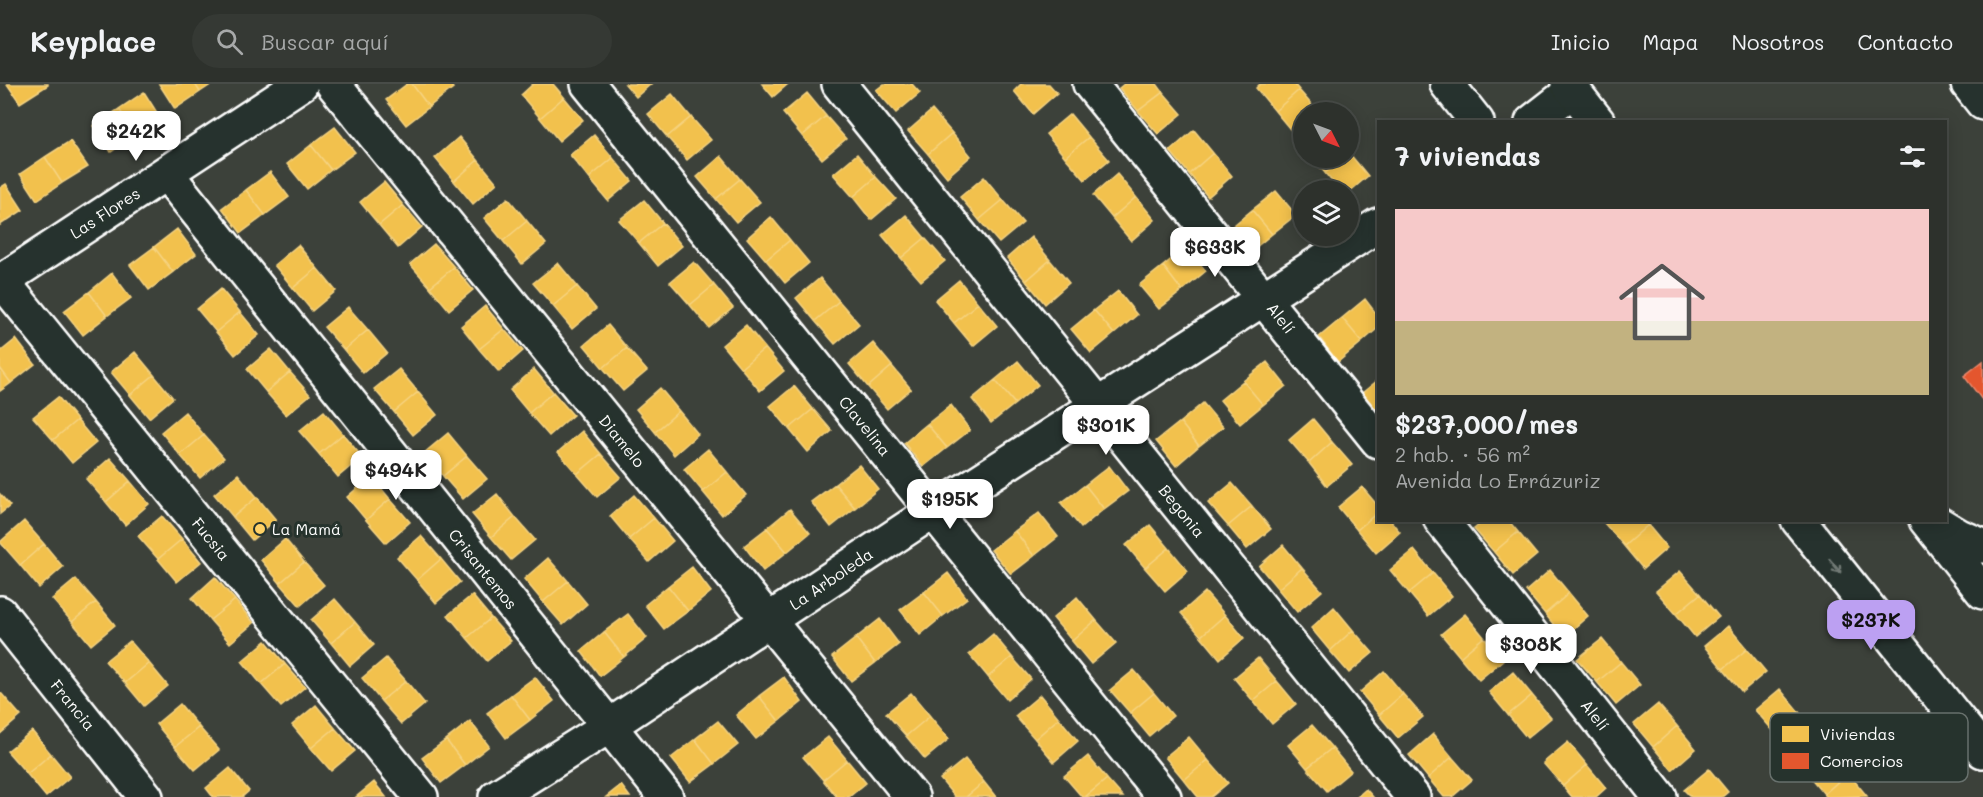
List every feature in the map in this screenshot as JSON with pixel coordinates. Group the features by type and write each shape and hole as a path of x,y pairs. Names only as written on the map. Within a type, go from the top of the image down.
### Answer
{"street":[{"name":"Las Flores","path":"1,281 301,84"},
{"name":"Diamelo","path":"333,84 912,797"},
{"name":"Clavelina","path":"588,84 1164,797"},
{"name":"Begonia","path":"839,84 1413,797"},
{"name":"Alelí","path":"1090,84 1265,298 1377,440"},
{"path":"1447,84 1475,120"},
{"path":"1534,120 1570,87 1597,120"},
{"name":"Crisantemos","path":"166,173 666,797"},
{"name":"La Arboleda","path":"496,797 609,726 933,511 1377,226"},
{"name":"Fucsia","path":"1,281 421,797"},
{"name":"Alelí","path":"1443,522 1660,797"},
{"path":"1800,522 1953,713"},
{"path":"1928,522 1983,592"},
{"path":"1937,522 1959,536 1983,546"},
{"name":"Francia","path":"0,613 147,797"},
{"path":"1968,731 1983,750"}],"building: Viviendas":[{"path":"7,84 48,84 48,85 20,103"},
{"path":"159,84 195,84 200,92 175,109"},
{"path":"195,84 212,84 200,92"},
{"path":"407,84 412,84 429,107 406,125 386,100"},
{"path":"412,84 450,84 453,88 429,107"},
{"path":"533,84 553,84 564,97 540,118 521,95"},
{"path":"625,84 651,84 636,97"},
{"path":"762,84 788,84 773,97"},
{"path":"884,84 912,84 920,93 896,113 876,90"},
{"path":"1021,84 1049,84 1057,93 1033,114 1014,91"},
{"path":"1124,84 1157,84 1163,92 1138,111 1119,88"},
{"path":"1260,84 1294,84 1299,90 1275,111 1256,88"},
{"path":"1299,90 1309,102 1293,102 1293,133 1275,111"},
{"path":"144,92 161,119 136,135 119,109"},
{"path":"1163,92 1182,114 1158,134 1138,111"},
{"path":"807,93 826,116 802,136 783,113"},
{"path":"672,94 691,117 667,137 648,114"},
{"path":"564,97 583,120 559,141 540,118"},
{"path":"119,109 136,135 111,152 93,126"},
{"path":"932,110 952,133 928,154 908,131"},
{"path":"1070,114 1089,137 1065,157 1046,134"},
{"path":"826,116 846,139 822,159 802,136"},
{"path":"691,117 711,140 687,160 667,137"},
{"path":"335,127 355,152 331,170 311,145"},
{"path":"1194,130 1213,153 1189,174 1170,151"},
{"path":"952,133 971,156 947,177 928,154"},
{"path":"594,135 613,158 589,178 570,155"},
{"path":"459,137 478,160 454,181 435,158"},
{"path":"1089,137 1109,160 1085,180 1065,157"},
{"path":"70,141 88,167 62,183 45,157"},
{"path":"311,145 331,170 307,189 287,164"},
{"path":"1213,153 1232,176 1208,197 1189,174"},
{"path":"857,154 876,177 853,197 833,174"},
{"path":"721,156 740,179 716,199 697,177"},
{"path":"45,157 62,183 37,200 20,174"},
{"path":"613,158 632,181 608,201 589,178"},
{"path":"478,160 497,183 473,204 454,181"},
{"path":"1359,165 1368,176 1359,184 1359,180 1331,180 1325,173 1331,168 1359,168"},
{"path":"1321,168 1331,168 1325,173"},
{"path":"270,172 289,197 265,215 246,190"},
{"path":"1117,174 1136,197 1112,218 1093,195"},
{"path":"876,177 896,199 871,220 853,197"},
{"path":"984,177 1003,200 979,220 960,197"},
{"path":"740,179 760,202 736,222 716,199"},
{"path":"384,182 403,205 379,225 360,202"},
{"path":"6,184 23,210 0,225 0,188"},
{"path":"246,190 265,215 241,233 222,208"},
{"path":"1276,191 1293,211 1293,217 1272,234 1252,210"},
{"path":"1136,197 1155,220 1131,241 1112,218"},
{"path":"508,198 527,221 503,241 484,218"},
{"path":"644,200 663,223 639,243 619,220"},
{"path":"1003,200 1023,223 999,243 979,220"},
{"path":"403,205 422,227 398,248 379,225"},
{"path":"1252,210 1272,234 1249,253 1229,229"},
{"path":"906,215 925,238 901,258 882,235"},
{"path":"771,217 790,240 766,260 747,238"},
{"path":"527,221 546,244 522,264 503,241"},
{"path":"663,223 682,246 658,266 639,243"},
{"path":"177,229 196,254 173,272 154,247"},
{"path":"1031,237 1050,260 1026,281 1007,258"},
{"path":"925,238 945,261 921,281 901,258"},
{"path":"790,240 809,263 785,283 766,260"},
{"path":"434,244 454,267 430,287 410,264"},
{"path":"298,245 317,268 293,288 274,265"},
{"path":"154,247 173,272 149,290 130,265"},
{"path":"1186,247 1206,271 1182,291 1163,266"},
{"path":"1050,260 1069,283 1045,304 1026,281"},
{"path":"694,262 714,285 690,305 670,282"},
{"path":"558,263 577,286 553,306 533,283"},
{"path":"1163,266 1182,291 1159,309 1139,285"},
{"path":"454,267 473,290 449,310 430,287"},
{"path":"317,268 336,291 312,311 293,288"},
{"path":"112,273 131,298 107,316 89,292"},
{"path":"820,278 839,301 815,321 796,298"},
{"path":"959,280 978,303 954,323 935,300"},
{"path":"714,285 733,308 709,328 690,305"},
{"path":"577,286 596,309 572,329 553,306"},
{"path":"221,289 240,312 216,332 197,309"},
{"path":"1118,291 1137,315 1114,334 1094,310"},
{"path":"89,292 107,316 83,335 64,311"},
{"path":"1365,299 1377,315 1377,329 1362,342 1342,318"},
{"path":"839,301 859,324 835,344 815,321"},
{"path":"978,303 997,326 973,346 954,323"},
{"path":"485,306 504,329 479,349 461,326"},
{"path":"348,307 368,330 344,350 324,327"},
{"path":"1094,310 1114,334 1091,353 1071,329"},
{"path":"240,312 259,335 235,355 216,332"},
{"path":"1342,318 1362,342 1338,362 1319,337"},
{"path":"608,325 627,348 603,368 584,345"},
{"path":"746,325 765,348 741,368 722,345"},
{"path":"504,329 523,351 499,372 479,349"},
{"path":"368,330 387,353 363,373 344,350"},
{"path":"16,339 35,364 11,383 0,368 0,352"},
{"path":"873,343 892,366 868,387 849,364"},
{"path":"627,348 647,371 623,391 603,368"},
{"path":"765,348 784,371 760,391 741,368"},
{"path":"271,349 290,372 266,392 247,369"},
{"path":"135,352 154,375 130,395 111,372"},
{"path":"1018,361 1038,385 1015,404 995,380"},
{"path":"1267,362 1286,386 1263,405 1243,381"},
{"path":"892,366 911,389 887,409 868,387"},
{"path":"0,368 11,383 0,391"},
{"path":"399,369 418,392 394,412 374,389"},
{"path":"534,369 553,392 529,413 510,390"},
{"path":"290,372 310,395 286,415 266,392"},
{"path":"154,375 173,398 149,418 130,395"},
{"path":"995,380 1015,404 991,423 972,399"},
{"path":"1243,381 1263,405 1240,424 1220,400"},
{"path":"1377,381 1377,412 1362,393"},
{"path":"794,386 813,409 789,429 770,406"},
{"path":"660,388 679,411 655,432 636,409"},
{"path":"418,392 437,415 413,435 394,412"},
{"path":"553,392 573,415 549,436 529,413"},
{"path":"58,397 77,420 53,440 33,417"},
{"path":"1203,403 1223,427 1199,446 1180,422"},
{"path":"951,405 970,430 947,448 927,424"},
{"path":"813,409 832,431 808,452 789,429"},
{"path":"324,411 343,434 319,454 299,431"},
{"path":"679,411 698,434 674,455 655,432"},
{"path":"185,412 204,435 180,455 161,432"},
{"path":"1313,419 1332,442 1309,463 1289,440"},
{"path":"77,420 96,443 72,463 53,440"},
{"path":"1180,422 1199,446 1176,466 1156,441"},
{"path":"927,424 947,448 923,467 904,443"},
{"path":"582,431 601,454 577,474 558,452"},
{"path":"448,433 467,456 443,476 424,453"},
{"path":"343,434 362,457 338,477 319,454"},
{"path":"204,435 224,458 200,478 180,455"},
{"path":"1332,442 1352,465 1327,486 1309,463"},
{"path":"708,449 727,472 703,492 684,469"},
{"path":"601,454 621,477 597,497 577,474"},
{"path":"467,456 487,479 463,499 443,476"},
{"path":"110,458 130,481 106,502 86,479"},
{"path":"859,465 878,489 855,508 835,484"},
{"path":"1109,466 1128,491 1104,509 1085,485"},
{"path":"727,472 746,495 722,515 703,492"},
{"path":"238,474 257,497 233,517 214,494"},
{"path":"371,476 390,499 366,520 347,497"},
{"path":"130,481 149,504 125,525 106,502"},
{"path":"1232,483 1252,506 1228,526 1208,503"},
{"path":"835,484 855,508 831,527 811,502"},
{"path":"1085,485 1104,509 1081,528 1061,503"},
{"path":"1362,487 1377,505 1377,513 1357,530 1338,507"},
{"path":"0,494 10,506 0,514"},
{"path":"497,494 515,517 491,537 472,514"},
{"path":"634,495 654,518 629,539 610,516"},
{"path":"257,497 276,520 252,540 233,517"},
{"path":"390,499 410,522 386,543 366,520"},
{"path":"1252,506 1271,529 1247,549 1228,526"},
{"path":"790,509 810,533 787,552 767,528"},
{"path":"1039,513 1058,537 1034,556 1015,531"},
{"path":"1377,513 1377,522 1392,522 1400,532 1376,553 1357,530"},
{"path":"162,516 182,539 158,559 138,536"},
{"path":"515,517 535,540 511,560 491,537"},
{"path":"654,518 673,541 649,562 629,539"},
{"path":"24,521 44,544 20,565 0,542"},
{"path":"1483,522 1510,522 1518,532 1494,552 1474,529"},
{"path":"1646,522 1648,525 1624,546 1604,523"},
{"path":"1150,525 1169,548 1145,568 1126,545"},
{"path":"1648,525 1667,548 1643,569 1624,546"},
{"path":"767,528 787,552 763,571 744,546"},
{"path":"1015,531 1034,556 1011,574 991,550"},
{"path":"1518,532 1537,555 1513,575 1494,552"},
{"path":"421,536 441,559 417,580 397,557"},
{"path":"182,539 201,562 177,582 158,559"},
{"path":"285,539 304,562 280,583 261,560"},
{"path":"44,544 63,567 39,588 20,565"},
{"path":"1283,545 1302,568 1278,589 1259,566"},
{"path":"1169,548 1188,571 1165,591 1145,568"},
{"path":"1414,550 1433,573 1409,593 1390,570"},
{"path":"548,558 568,581 543,602 524,579"},
{"path":"441,559 460,582 436,603 417,580"},
{"path":"304,562 324,585 300,606 280,583"},
{"path":"692,567 711,592 688,611 668,586"},
{"path":"1302,568 1322,591 1297,612 1278,589"},
{"path":"1550,570 1569,593 1545,614 1526,591"},
{"path":"1680,571 1700,594 1676,614 1656,591"},
{"path":"948,573 967,598 943,616 924,592"},
{"path":"1433,573 1452,596 1428,616 1409,593"},
{"path":"215,577 235,600 210,620 192,598"},
{"path":"76,579 96,602 72,622 52,599"},
{"path":"568,581 587,604 563,625 543,602"},
{"path":"668,586 688,611 664,629 645,605"},
{"path":"924,592 943,616 920,635 900,610"},
{"path":"1205,592 1225,615 1201,636 1181,613"},
{"path":"1569,593 1588,616 1564,637 1545,614"},
{"path":"1700,594 1719,617 1695,637 1676,614"},
{"path":"472,595 491,618 467,638 448,615"},
{"path":"1077,597 1096,620 1072,641 1053,618"},
{"path":"335,599 355,622 331,643 311,620"},
{"path":"235,600 254,623 230,643 210,620"},
{"path":"96,602 115,625 91,645 72,622"},
{"path":"1334,607 1353,630 1330,651 1311,628"},
{"path":"628,614 647,638 624,657 604,632"},
{"path":"1465,614 1484,637 1460,657 1441,634"},
{"path":"1225,615 1244,638 1220,659 1201,636"},
{"path":"491,618 511,641 487,661 467,638"},
{"path":"880,619 899,644 875,663 856,638"},
{"path":"1096,620 1116,643 1091,664 1072,641"},
{"path":"355,622 374,645 350,666 331,643"},
{"path":"1728,626 1747,649 1723,669 1704,646"},
{"path":"1353,630 1373,653 1349,673 1330,651"},
{"path":"604,632 624,657 600,676 581,651"},
{"path":"993,634 1012,657 988,677 969,654"},
{"path":"1484,637 1503,660 1479,680 1460,657"},
{"path":"856,638 875,663 851,681 832,657"},
{"path":"1602,639 1621,662 1597,682 1577,659"},
{"path":"130,641 149,663 125,683 105,661"},
{"path":"266,641 285,664 261,684 242,661"},
{"path":"1747,649 1766,672 1742,692 1723,669"},
{"path":"1012,657 1031,679 1007,700 988,677"},
{"path":"386,658 406,681 381,701 362,678"},
{"path":"1258,658 1277,681 1253,701 1234,678"},
{"path":"1621,662 1640,685 1616,705 1597,682"},
{"path":"149,663 168,686 144,706 125,683"},
{"path":"285,664 305,687 281,707 261,684"},
{"path":"1134,670 1154,693 1130,713 1110,690"},
{"path":"1384,671 1403,694 1379,715 1360,692"},
{"path":"1513,672 1532,695 1508,715 1489,692"},
{"path":"535,677 554,701 530,720 511,695"},
{"path":"784,677 802,702 779,721 759,696"},
{"path":"406,681 425,704 401,724 381,701"},
{"path":"1277,681 1296,704 1272,724 1253,701"},
{"path":"1780,689 1799,712 1770,713 1770,727 1755,710"},
{"path":"1,693 21,716 0,734 0,695"},
{"path":"911,693 930,716 906,736 886,713"},
{"path":"1154,693 1173,716 1149,736 1130,713"},
{"path":"1403,694 1423,717 1398,738 1379,715"},
{"path":"511,695 530,720 506,738 487,713"},
{"path":"1040,695 1059,718 1035,739 1015,716"},
{"path":"1532,695 1551,718 1527,738 1508,715"},
{"path":"759,696 779,721 756,739 736,715"},
{"path":"180,704 199,727 175,747 156,724"},
{"path":"1658,704 1677,726 1653,747 1634,724"},
{"path":"316,705 335,728 311,748 292,725"},
{"path":"930,716 949,739 925,759 906,736"},
{"path":"1059,718 1078,741 1054,762 1035,739"},
{"path":"470,721 489,746 465,765 446,740"},
{"path":"718,721 738,745 714,764 695,739"},
{"path":"1312,725 1332,748 1307,768 1288,745"},
{"path":"1677,726 1696,749 1672,770 1653,747"},
{"path":"199,727 219,750 195,770 175,747"},
{"path":"335,728 355,751 331,771 311,748"},
{"path":"32,731 51,754 27,774 7,751"},
{"path":"1433,734 1452,757 1428,778 1409,755"},
{"path":"828,737 847,760 823,780 803,757"},
{"path":"1189,737 1208,760 1184,780 1165,757"},
{"path":"695,739 714,764 690,782 671,758"},
{"path":"446,740 465,765 441,783 422,758"},
{"path":"1568,742 1587,765 1563,786 1543,763"},
{"path":"1332,748 1351,771 1327,791 1307,768"},
{"path":"51,754 70,777 46,797 27,774"},
{"path":"1088,756 1107,779 1082,797 1064,776"},
{"path":"1452,757 1472,780 1452,797 1444,797 1428,778"},
{"path":"965,759 984,782 966,797 955,797 940,779"},
{"path":"847,760 866,783 849,797 837,797 823,780"},
{"path":"1208,760 1228,783 1211,797 1198,797 1184,780"},
{"path":"1587,765 1606,788 1596,797 1572,797 1563,786"},
{"path":"230,768 249,791 242,797 213,797 206,788"},
{"path":"1709,769 1728,792 1722,797 1691,797 1684,790"},
{"path":"1107,779 1123,797 1085,797"},
{"path":"374,782 386,797 356,797"},
{"path":"984,782 996,797 966,797"},
{"path":"1814,782 1838,782 1824,794"},
{"path":"1838,782 1855,782 1867,796 1827,797 1824,794"},
{"path":"621,785 630,797 606,797"},
{"path":"1366,789 1373,797 1357,797"}],"building: Comercios":[{"path":"1983,361 1983,401 1964,376"}],"place":[{"name":"La Mamá","path":"260,529"}]}
